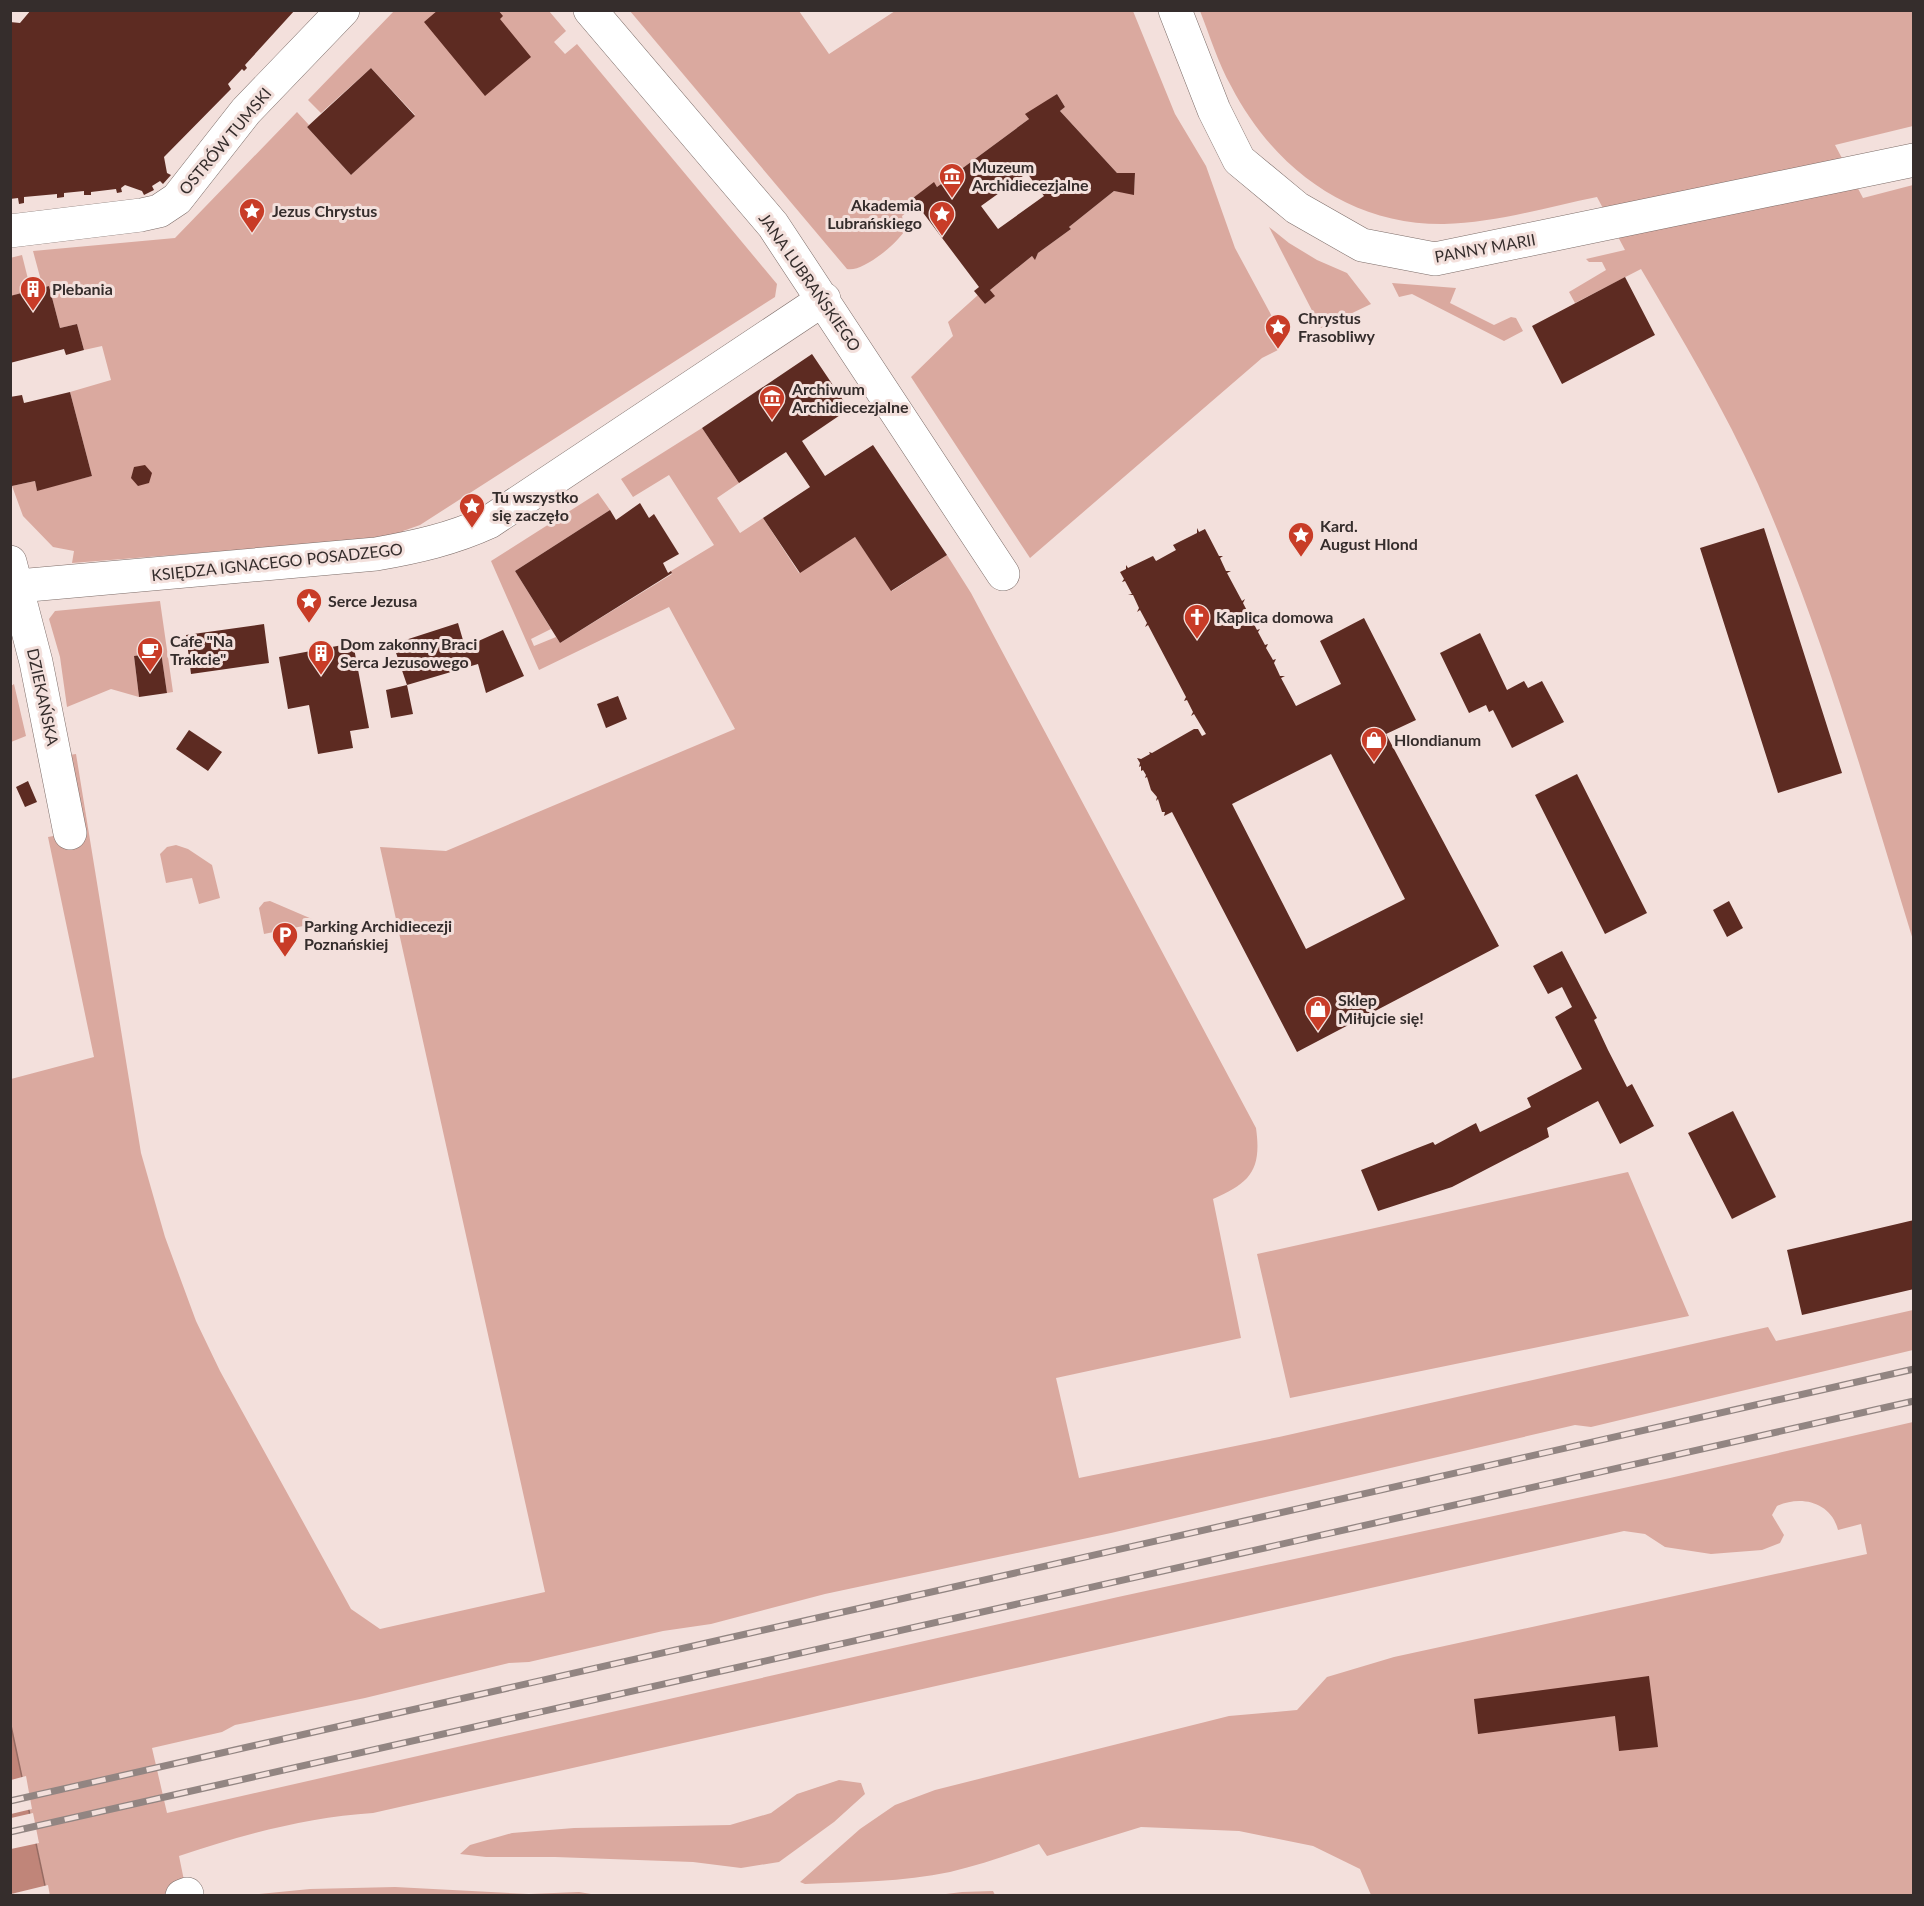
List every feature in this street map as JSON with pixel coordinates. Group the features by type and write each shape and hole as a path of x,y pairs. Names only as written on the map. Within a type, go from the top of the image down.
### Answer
{"street":[{"name":"OSTRÓW TUMSKI","path":"10,231 159,211 177,199 246,111 343,10"},
{"name":"JANA LUBRAŃSKIEGO","path":"590,10 773,225 824,299 1003,574"},
{"name":"PANNY MARII","path":"1175,10 1214,110 1239,160 1296,208 1362,245 1435,259 1914,160"},
{"name":"KSIĘDZA IGNACEGO POSADZEGO","path":"14,574 376,554 424,546 458,536 489,522 824,299"},
{"name":"DZIEKAŃSKA","path":"14,574 70,833"}],"shaded area":[{"path":"394,11 549,11 566,31 554,42 565,54 577,44 777,284 775,297 420,525 403,531 404,537 72,563 74,551 53,547 23,516 12,486 35,481 37,490 92,476 70,392 111,380 102,346 84,350 77,324 60,328 49,286 43,288 33,251 175,238 297,112 309,125 307,127 351,175 415,115 371,68 321,113 308,100"},
{"path":"630,11 799,11 829,54 895,11 1133,11 1175,114 1206,166 1235,248 1276,324 1280,342 1278,350 1262,358 1030,558 911,377 953,336 948,322 978,295 985,304 994,296 990,290 1032,256 1035,259 1038,253 1071,229 1069,227 1114,191 1134,194 1135,173 1117,173 1060,111 1065,107 1057,94 1026,115 1029,119 937,187 934,183 909,201 913,207 902,216 905,230 901,236 870,262 854,269 847,269"},
{"path":"1200,11 1913,11 1913,126 1835,145 1863,198 1913,185 1913,940 1842,710 1803,596 1758,484 1717,402 1641,269 1575,303 1569,292 1606,270 1602,262 1589,262 1586,259 1625,250 1597,197 1502,218 1444,224 1410,222 1377,215 1347,203 1318,186 1269,143 1249,116 1226,77"},
{"path":"1269,227 1289,243 1317,260 1347,273 1371,304 1321,328"},
{"path":"22,255 31,291 11,296 10,258"},
{"path":"1392,283 1456,288 1450,303 1494,325 1511,317 1516,318 1523,331 1504,341 1412,294 1399,297"},
{"path":"702,428 739,483 717,498 740,533 763,518 799,573 855,537 892,591 947,555 971,593 1256,1128 1257,1155 1251,1173 1236,1187 1213,1199 1241,1338 1056,1378 1079,1478 1279,1437 1768,1327 1776,1341 1913,1310 1913,1350 1591,1427 1575,1425 1111,1533 825,1594 711,1624 663,1631 529,1662 509,1663 365,1698 235,1725 222,1732 152,1748 167,1813 1118,1597 1670,1478 1913,1422 1913,1895 1371,1895 1360,1869 1313,1846 1239,1831 1141,1827 1047,1856 1039,1844 972,1866 932,1875 860,1882 805,1884 800,1882 860,1829 895,1805 935,1790 1229,1716 1297,1710 1327,1677 1394,1657 1867,1554 1861,1524 1838,1530 1834,1520 1822,1507 1814,1503 1796,1501 1777,1506 1772,1515 1784,1535 1780,1543 1762,1550 1711,1554 1665,1547 1645,1534 1624,1531 373,1813 324,1818 251,1834 179,1856 187,1895 47,1895 24,1783 11,1785 11,1079 94,1057 48,837 70,833 69,755 76,754 141,1153 165,1237 196,1321 220,1371 351,1609 380,1629 545,1592 380,847 446,851 735,729 669,607 539,670 491,561 598,493 610,510 515,571 551,629 531,639 534,646 556,637 560,643 672,574 671,571 714,545 669,475 633,497 621,479"},
{"path":"160,601 173,692 167,693 161,653 134,656 139,697 111,689 67,707 60,657 49,619 55,611"},
{"path":"14,684 26,736 11,742 11,686"},
{"path":"176,845 188,849 212,865 220,898 199,904 192,878 166,883 160,854 167,847"},
{"path":"270,901 312,919 313,924 264,934 259,908 264,902"},
{"path":"1628,1172 1689,1316 1290,1398 1257,1254"},
{"path":"10,1721 47,1895 11,1895"},
{"path":"839,1780 861,1783 865,1794 834,1822 779,1862 741,1868 693,1862 486,1857 460,1854 470,1845 512,1833 574,1828 730,1825 771,1813 797,1794"},
{"path":"395,1887 529,1894 579,1892 597,1895 249,1895 310,1889"},
{"path":"993,1891 995,1895 938,1895 962,1892"}],"pier":[{"path":"26,1776 32,1809 11,1814 11,1780"},
{"path":"33,1813 39,1843 11,1849 11,1818"},
{"path":"48,1885 50,1896 11,1895 11,1894"}],"building":[{"path":"31,10 295,10 245,65 247,68 244,71 242,69 228,84 231,89 164,157 167,173 171,175 163,184 160,181 152,186 154,190 144,195 142,191 125,185 121,188 122,192 117,193 116,189 91,192 91,195 84,195 84,191 64,193 64,197 57,198 57,194 24,197 24,203 19,204 18,198 10,199 10,22 20,23"},
{"path":"438,10 498,10 503,16 500,19 531,57 485,96 424,22"},
{"path":"371,68 415,116 351,175 307,127"},
{"name":"Muzeum Archidiecezjalne","path":"1057,94 1065,107 1060,111 1117,173 1135,173 1134,195 1114,191 1069,227 1071,229 1038,253 1035,260 1032,256 990,290 995,296 985,304 974,291 979,287 921,210 917,213 909,201 934,182 937,187 1029,119 1025,114","holes":["1027,173 1044,196 998,229 981,206"]},
{"path":"1625,277 1655,335 1562,384 1532,326"},
{"name":"Plebania","path":"49,286 60,328 77,324 84,350 66,355 64,349 10,363 10,296"},
{"path":"812,354 849,409 802,441 825,476 873,445 947,555 891,591 855,537 800,573 763,518 810,487 786,452 739,483 702,428"},
{"path":"70,392 92,476 37,491 35,481 12,486 10,397 22,395 24,403"},
{"path":"145,465 152,473 149,483 138,486 131,478 134,467"},
{"path":"640,503 649,518 654,514 679,554 663,563 668,573 671,571 672,573 560,643 515,571 610,510 616,520"},
{"path":"1197,528 1199,532 1205,529 1219,556 1223,556 1220,558 1226,571 1231,571 1227,573 1242,601 1245,599 1243,603 1257,630 1260,629 1258,632 1265,645 1268,644 1266,648 1273,660 1276,659 1274,663 1280,676 1285,676 1281,678 1296,706 1341,684 1320,641 1364,618 1416,720 1386,734 1499,946 1297,1052 1172,812 1164,816 1165,812 1162,812 1158,799 1156,801 1157,797 1151,790 1143,770 1141,771 1137,758 1141,759 1150,754 1149,752 1152,753 1194,729 1198,729 1202,736 1206,734 1194,714 1191,716 1193,712 1187,700 1184,701 1186,697 1148,625 1145,627 1147,623 1140,610 1137,612 1139,608 1133,595 1128,595 1132,594 1125,581 1122,582 1124,579 1120,572 1126,569 1126,565 1128,568 1153,556 1156,561 1176,550 1173,545 1197,533","holes":["1331,754 1405,899 1306,949 1232,804"]},
{"path":"1764,528 1842,773 1778,793 1700,548"},
{"path":"458,623 465,647 503,630 524,676 486,693 478,664 407,685 393,644"},
{"path":"264,624 269,663 191,674 186,635"},
{"path":"1480,633 1507,690 1524,681 1528,688 1542,681 1564,722 1512,748 1493,710 1489,712 1486,705 1469,713 1440,653"},
{"name":"Dom zakonny Braci Serca Jezusowego","path":"353,643 369,728 350,731 353,748 318,754 309,705 288,709 279,657"},
{"name":"Cafe \"Na Trakcie\"","path":"161,652 167,693 139,697 134,656"},
{"path":"407,685 413,714 391,718 386,690"},
{"path":"618,696 627,719 606,728 597,704"},
{"path":"189,730 222,752 208,771 176,749"},
{"path":"1577,774 1647,913 1605,934 1535,795"},
{"path":"28,781 37,802 25,807 16,787"},
{"path":"1729,901 1743,928 1727,937 1713,910"},
{"path":"1562,951 1597,1018 1594,1020 1627,1087 1632,1084 1654,1126 1620,1144 1598,1101 1547,1128 1549,1137 1452,1187 1378,1211 1361,1170 1433,1142 1435,1145 1476,1123 1480,1132 1531,1107 1527,1098 1582,1069 1555,1017 1572,1007 1562,987 1548,994 1533,966"},
{"path":"1733,1111 1776,1197 1732,1219 1688,1133"},
{"path":"1914,1220 1914,1289 1802,1315 1787,1250"},
{"path":"1649,1676 1658,1747 1619,1751 1615,1716 1478,1734 1474,1699"}],"railway":[{"path":"10,1801 1914,1369"},
{"path":"10,1832 1914,1401"}],"place":[{"name":"Muzeum Archidiecezjalne","path":"952,199"},
{"name":"Jezus Chrystus","path":"252,234"},
{"name":"Akademia Lubrańskiego","path":"942,237"},
{"name":"Plebania","path":"33,312"},
{"name":"Chrystus Frasobliwy","path":"1278,350"},
{"name":"Archiwum Archidiecezjalne","path":"772,421"},
{"name":"Tu wszystko się zaczęło","path":"472,529"},
{"name":"Kard. August Hlond","path":"1301,558"},
{"name":"Serce Jezusa","path":"309,624"},
{"name":"Kaplica domowa","path":"1197,640"},
{"name":"Cafe \"Na Trakcie\"","path":"150,673"},
{"name":"Dom zakonny Braci Serca Jezusowego","path":"321,676"},
{"name":"Hlondianum","path":"1374,763"},
{"name":"Parking Archidiecezji Poznańskiej","path":"285,958"},
{"name":"Sklep Miłujcie się!","path":"1318,1032"}]}
